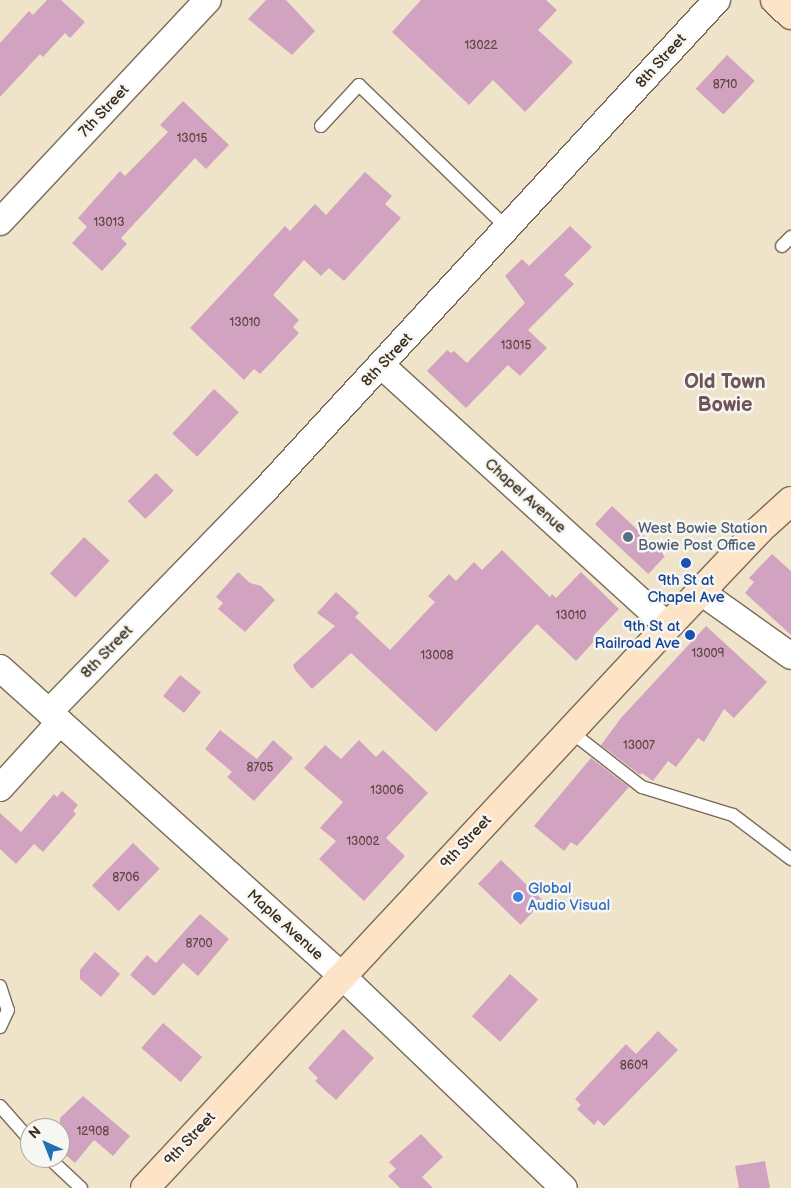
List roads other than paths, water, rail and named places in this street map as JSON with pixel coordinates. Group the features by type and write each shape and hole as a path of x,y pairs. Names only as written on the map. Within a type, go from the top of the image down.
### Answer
{"main road":[{"path":"776,0 791,14"},
{"name":"9th Street","path":"145,1188 341,975 668,626 791,500"}],"street":[{"name":"7th Street","path":"0,222 208,0"},
{"name":"8th Street","path":"0,788 54,717 508,229 716,0"},
{"name":"Chapel Avenue","path":"382,365 668,626"},
{"path":"701,592 791,656"},
{"name":"Maple Avenue","path":"0,668 341,975 564,1188"}],"lane":[{"path":"321,126 359,85 508,229"},
{"path":"570,731 642,787 733,815 791,859"},
{"path":"0,986 8,1010 0,1026"},
{"path":"0,1106 20,1129"},
{"path":"60,1168 81,1188"}],"place":[{"name":"West Bowie Station Bowie Post Office","path":"628,537"},
{"name":"9th St at Chapel Ave","path":"686,563"},
{"name":"9th St at Railroad Ave","path":"690,635"},
{"name":"Global Audio Visual","path":"518,897"}],"district":[{"name":"Old Town Bowie","path":"725,394"}]}
